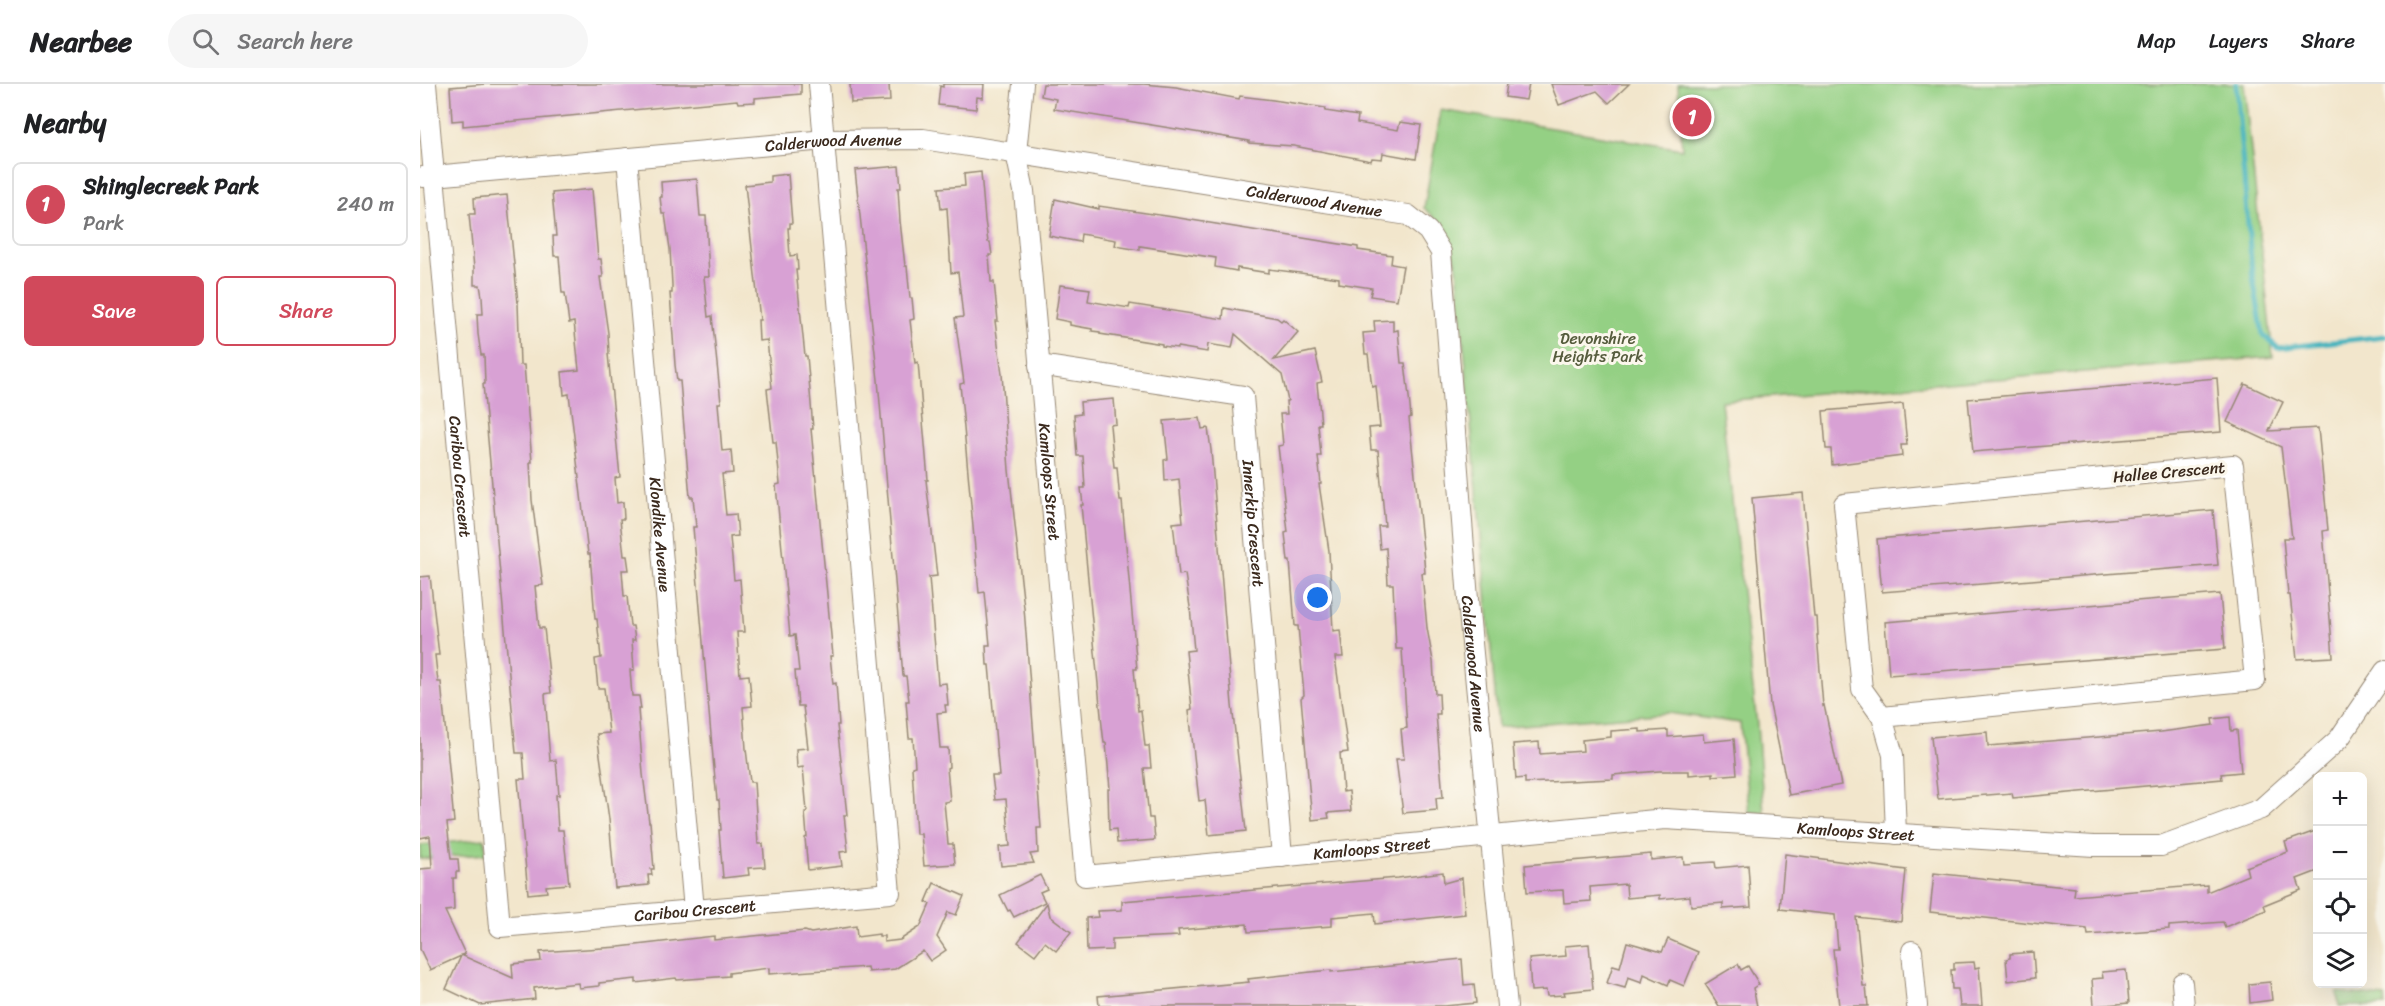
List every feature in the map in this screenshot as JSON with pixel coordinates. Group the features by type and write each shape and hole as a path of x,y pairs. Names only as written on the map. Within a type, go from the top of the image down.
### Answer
{"street":[{"path":"426,84 427,177"},
{"path":"819,84 825,140"},
{"name":"Kamloops Street","path":"1023,84 1016,153 1024,191 1085,876 1665,819 2094,846 2161,846 2261,809 2339,739 2385,671"},
{"name":"Calderwood Avenue","path":"427,177 825,140 923,139 1408,214 1428,231 1441,252 1469,612 1507,1006"},
{"name":"Caribou Crescent","path":"427,177 500,927 890,893 825,140"},
{"name":"Klondike Avenue","path":"627,158 693,910"},
{"name":"Innerkip Crescent","path":"1040,365 1243,396 1282,857"},
{"name":"Hallee Crescent","path":"1882,717 2255,680 2233,465 1844,504 1862,689 1882,717 1893,755 1896,834"},
{"path":"1912,951 1917,1006"},
{"path":"2182,983 2184,1006"}],"green space":[{"name":"Devonshire Heights Park","path":"1678,84 2244,84 2273,357 1721,401 1757,725 1764,813 1749,812 1740,723 1668,713 1498,727 1457,267 1446,234 1437,220 1424,208 1441,110 1682,149"},
{"path":"485,839 486,854 420,859 420,845"},
{"path":"2337,992 2385,997 2385,1006 2339,1006"}],"building":[{"path":"486,84 801,84 801,94 755,98 755,102 738,103 737,100 463,126 463,120 452,121 450,87"},
{"path":"850,84 889,84 890,101 851,103"},
{"path":"943,84 984,84 983,98 977,97 976,109 938,105 940,86 943,87"},
{"path":"1043,84 1144,84 1176,87 1239,99 1240,96 1326,108 1325,111 1358,116 1357,123 1398,130 1400,122 1421,125 1416,159 1383,153 1382,159 1372,158 1371,161 1294,146 1249,143 1249,141 1054,109 1056,99 1041,96"},
{"path":"1507,84 1529,84 1526,100 1505,97"},
{"path":"1551,84 1629,84 1609,103 1597,91 1559,105"},
{"path":"899,166 900,221 905,266 907,266 910,298 912,298 914,319 910,320 915,363 918,362 928,480 926,480 937,576 929,577 938,684 946,683 948,705 945,705 946,712 937,713 940,748 948,748 950,801 944,802 948,844 953,844 955,864 924,866 921,834 916,834 912,767 915,766 913,738 909,738 906,701 909,701 906,676 903,676 878,380 855,170"},
{"path":"981,172 985,220 992,255 989,255 991,282 994,282 998,321 995,321 1024,608 1041,828 1037,828 1038,853 1030,854 1034,863 1001,866 999,847 1010,846 1006,799 995,800 992,776 999,776 989,665 987,665 986,645 990,645 985,592 979,593 960,384 964,383 955,318 963,317 958,272 951,273 947,208 941,209 939,188 965,186 964,174"},
{"path":"788,174 792,223 788,228 790,256 797,255 798,270 796,270 805,356 807,356 813,429 811,429 833,656 830,656 833,684 836,683 839,725 837,725 847,815 844,815 848,851 840,852 842,866 808,870 805,838 807,837 805,812 807,812 803,767 797,768 796,749 808,748 803,706 798,706 795,671 799,671 795,635 790,636 776,485 780,484 767,389 772,388 767,340 759,341 758,320 760,320 745,185 770,182 770,176"},
{"path":"697,179 700,216 706,216 709,277 704,277 708,317 712,316 719,383 721,403 718,403 722,451 731,450 733,473 722,474 726,515 736,514 738,536 730,537 734,580 740,579 744,632 737,632 740,676 749,675 752,706 743,707 746,749 750,782 754,782 758,844 763,844 765,867 748,868 749,875 723,878 719,800 717,800 693,527 696,527 693,497 690,497 680,381 677,381 675,365 670,293 672,293 672,285 670,249 660,197 662,197 661,182"},
{"path":"592,189 598,259 601,259 603,277 600,277 608,333 620,477 615,478 617,503 623,502 624,519 620,519 624,556 627,556 629,570 622,570 624,596 627,596 630,626 633,626 635,640 632,640 634,670 630,670 632,696 639,696 641,709 638,709 643,774 654,869 651,869 652,875 648,875 649,885 615,888 609,819 597,734 609,733 604,688 598,688 595,659 601,658 597,619 595,619 590,554 588,554 569,394 564,395 562,372 579,370 574,322 569,323 565,293 562,293 559,256 554,256 553,236 556,236 552,193"},
{"path":"507,195 518,303 520,365 524,365 532,462 530,462 532,500 543,585 535,586 539,628 544,628 551,693 545,694 550,761 556,760 559,795 556,795 558,830 563,830 569,884 546,886 547,892 528,894 518,779 525,779 523,753 516,753 483,384 485,384 484,355 481,355 478,334 477,314 483,314 482,297 480,285 474,285 469,214 475,214 474,198"},
{"path":"1055,199 1099,209 1099,206 1173,217 1358,247 1358,250 1392,255 1391,264 1403,266 1397,300 1370,296 1372,288 1339,283 1339,278 1269,269 1269,273 1237,268 1237,271 1215,267 1216,258 1140,246 1140,250 1115,246 1116,240 1081,234 1080,242 1049,236"},
{"path":"1060,285 1090,289 1088,301 1129,308 1130,304 1223,319 1224,308 1277,318 1281,321 1283,319 1298,332 1274,360 1315,351 1322,382 1317,383 1321,424 1318,424 1321,456 1318,456 1321,484 1319,484 1329,551 1333,631 1340,630 1343,657 1335,657 1348,752 1340,753 1343,792 1349,791 1351,811 1328,813 1329,818 1312,820 1301,698 1304,695 1298,626 1295,626 1290,561 1288,561 1285,533 1288,532 1278,446 1283,445 1280,414 1287,414 1286,401 1288,401 1282,375 1235,334 1232,348 1208,344 1207,352 1100,334 1092,329 1070,325 1070,322 1055,319"},
{"path":"1393,320 1393,331 1398,330 1401,363 1405,363 1409,397 1411,417 1409,418 1424,560 1425,573 1422,573 1427,628 1433,661 1435,694 1439,694 1440,714 1436,714 1443,797 1436,798 1437,810 1403,813 1396,759 1404,759 1401,729 1407,728 1402,649 1396,649 1393,584 1388,584 1386,548 1380,549 1378,526 1385,526 1378,450 1371,450 1369,428 1380,427 1376,386 1372,387 1363,333 1375,332 1374,321"},
{"path":"2217,378 2221,432 1973,452 1968,399"},
{"path":"2245,384 2283,402 2269,431 2318,428 2328,530 2323,531 2333,657 2297,659 2283,538 2292,538 2281,447 2227,422"},
{"path":"1114,399 1116,424 1110,425 1114,467 1117,467 1120,501 1122,501 1137,669 1134,669 1138,711 1141,710 1145,746 1149,746 1151,768 1144,768 1149,818 1153,818 1155,840 1117,843 1116,829 1109,830 1108,789 1110,789 1081,505 1083,505 1081,488 1085,488 1083,456 1077,456 1074,415 1081,414 1080,402"},
{"path":"1903,404 1907,445 1901,445 1902,456 1832,465 1831,449 1826,449 1823,411"},
{"path":"1200,418 1202,429 1208,428 1211,450 1232,705 1246,831 1209,835 1205,800 1199,801 1189,710 1192,709 1186,651 1194,650 1190,607 1185,574 1179,575 1173,523 1183,522 1179,479 1165,481 1164,460 1168,459 1164,421"},
{"path":"1803,493 1814,617 1817,617 1823,706 1841,785 1789,795 1770,705 1752,498"},
{"path":"2213,510 2218,565 1882,592 1877,539"},
{"path":"430,576 439,655 435,655 438,682 441,682 454,822 447,823 451,859 458,859 459,872 456,872 456,878 453,878 454,910 445,911 465,954 461,955 513,978 512,964 541,961 540,952 619,947 714,936 714,940 805,931 811,933 856,926 857,937 879,934 879,936 884,936 884,942 900,940 920,927 930,904 926,902 934,883 964,896 956,915 948,912 937,937 946,950 930,961 923,951 895,969 868,972 867,967 769,974 769,968 729,973 729,976 677,980 676,978 636,983 636,979 599,983 599,986 579,988 578,983 534,988 535,999 480,1005 446,989 461,956 430,970 420,949 420,869 432,868 430,836 420,838 420,577"},
{"path":"2220,594 2225,649 1889,675 1885,622"},
{"path":"2230,717 2231,731 2237,730 2241,772 2221,774 2222,779 2013,798 2012,793 1938,799 1931,737 1987,732 1988,746 2161,732 2213,725 2212,719"},
{"path":"1640,729 1640,732 1668,730 1668,737 1703,734 1704,742 1734,739 1737,774 1713,776 1713,773 1689,775 1689,771 1659,771 1613,775 1613,779 1525,783 1525,778 1516,779 1513,744 1539,742 1540,754 1583,751 1582,740 1611,737 1611,731"},
{"path":"2313,832 2313,873 2297,879 2301,890 2264,905 2266,910 2225,927 2223,922 2088,935 2087,929 1930,912 1934,873 2075,888 2074,896 2207,885 2207,892 2248,875 2246,867 2288,852 2285,842"},
{"path":"1651,854 1651,860 1683,857 1684,864 1715,862 1716,868 1748,865 1751,907 1723,909 1723,903 1691,906 1690,896 1660,899 1660,895 1627,898 1626,884 1590,887 1591,901 1564,903 1563,890 1527,892 1525,865"},
{"path":"1785,854 1906,870 1901,922 1856,917 1863,986 1866,986 1868,1006 1839,1006 1833,949 1838,949 1835,915 1780,909"},
{"path":"1443,872 1444,883 1462,878 1465,914 1375,924 1374,913 1332,917 1332,926 1248,932 1247,924 1178,930 1179,936 1112,939 1112,950 1087,951 1086,918 1098,917 1097,911 1122,910 1122,901 1398,878"},
{"path":"1040,875 1047,889 1040,892 1045,902 1014,917 1010,910 1008,911 1000,895"},
{"path":"1047,903 1050,916 1071,932 1056,951 1045,942 1035,955 1018,942"},
{"path":"1668,939 1698,952 1684,986 1670,980 1668,985 1644,974 1642,982 1628,977 1625,988 1607,983 1613,965 1620,967 1627,942 1662,952"},
{"path":"1589,944 1593,989 1547,996 1546,990 1531,991 1529,959 1566,956 1565,946"},
{"path":"2033,952 2035,978 2008,981 2006,959 2010,958 2010,954"},
{"path":"1462,959 1464,985 1474,984 1476,1003 1444,1006 1099,1006 1098,996 1249,982 1248,979 1311,972"},
{"path":"1974,962 1975,968 1979,967 1982,1006 1960,1006 1958,989 1952,989 1951,970 1954,970 1954,963"},
{"path":"1738,964 1741,970 1748,966 1759,984 1753,988 1757,1006 1719,1006 1705,984"},
{"path":"2126,970 2129,1003 2094,1006 2092,979 2103,978 2102,972"},
{"path":"2270,982 2272,1000 2250,1003 2249,984"}],"waterway":[{"path":"2236,84 2252,272 2263,335 2278,348 2385,336"}],"place":[{"name":"Shinglecreek Park","path":"1692,117"}]}
